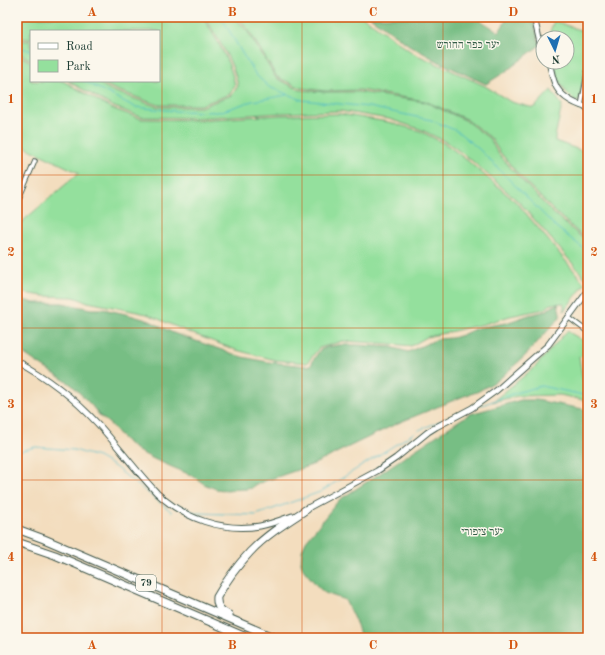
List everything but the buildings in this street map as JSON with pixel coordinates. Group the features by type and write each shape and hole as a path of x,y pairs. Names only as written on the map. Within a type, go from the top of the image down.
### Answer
{"highway":[{"path":"275,638 223,612 218,605 217,597 229,577 250,552 279,528 307,509"},
{"name":"79","path":"17,527 275,638"},
{"name":"79","path":"17,542 55,555 248,638"}],"main road":[{"path":"534,17 538,30"},
{"path":"537,17 540,30"},
{"path":"551,70 556,86 562,94 574,103 588,108"},
{"path":"17,361 54,384 81,407 158,493 175,507 208,523 244,528 269,524 293,516 307,509 377,471 436,427 472,408 497,390 548,345 588,291"}],"street":[{"path":"581,106 588,69"},
{"path":"17,203 35,161"},
{"path":"568,317 588,332"}],"green space":[{"path":"17,17 203,17 230,67 235,85 230,94 201,105 158,105 114,89 101,82 160,82 160,30 30,30 30,39 17,38"},
{"path":"205,17 235,17 248,32 276,78 300,90 359,92 425,102 465,120 490,139 497,152 552,212 580,236 588,239 588,277 586,279 520,203 470,159 448,143 420,129 389,119 340,111 197,118 141,117 112,106 70,82 97,82 113,91 158,107 201,107 232,95 238,86 233,68"},
{"path":"238,17 363,17 413,53 485,86 511,102 534,108 551,90 562,105 555,141 588,153 588,237 581,235 554,211 518,174 499,151 491,138 466,119 425,101 360,90 326,91 301,88 277,77 249,31"},
{"name":"יער כפר החורש","path":"370,17 475,17 499,32 508,17 532,17 536,30 535,49 505,72 486,84 441,63 409,45"},
{"path":"554,21 588,33 588,51 578,102 568,95 556,70 575,70 575,30 551,30"},
{"path":"17,40 30,41 30,59 17,52"},
{"path":"17,54 30,61 30,82 65,82 111,108 141,119 197,120 281,115 340,114 388,122 420,131 447,145 468,161 518,204 585,284 564,311 564,303 551,304 545,309 510,316 484,324 427,337 411,346 343,341 319,348 307,363 275,360 236,350 188,332 147,314 88,302 73,297 44,296 17,292 17,226 79,173 17,143"},
{"path":"17,298 34,303 62,303 126,314 150,321 173,333 242,357 268,362 307,366 311,365 320,350 327,347 357,345 391,347 408,352 439,339 452,338 477,328 506,323 529,315 547,311 558,304 560,317 524,357 498,380 477,392 398,423 312,465 254,485 252,488 224,490 216,489 204,484 193,476 138,451 122,438 111,425 100,416 72,385 17,349"},
{"path":"567,331 582,340 588,346 588,355 579,357 583,381 588,381 588,401 560,395 518,396 492,402 535,367"},
{"name":"יער ציפורי","path":"521,400 536,400 588,410 588,638 361,638 357,625 345,600 325,593 303,569 301,562 302,551 306,541 339,500 460,420 470,414"}],"waterway":[{"path":"220,17 256,75 269,87 302,100 369,107 431,120 457,131 479,149 555,226 588,252"},
{"path":"17,46 30,51"},
{"path":"86,82 135,107 175,111 219,112 252,101 287,95"},
{"path":"482,405 515,393 541,386 588,396"},
{"path":"419,430 448,418"},
{"path":"184,507 196,513 256,515 320,492 414,433"},
{"path":"17,452 35,447 74,450 98,457 115,467 172,512"}]}
